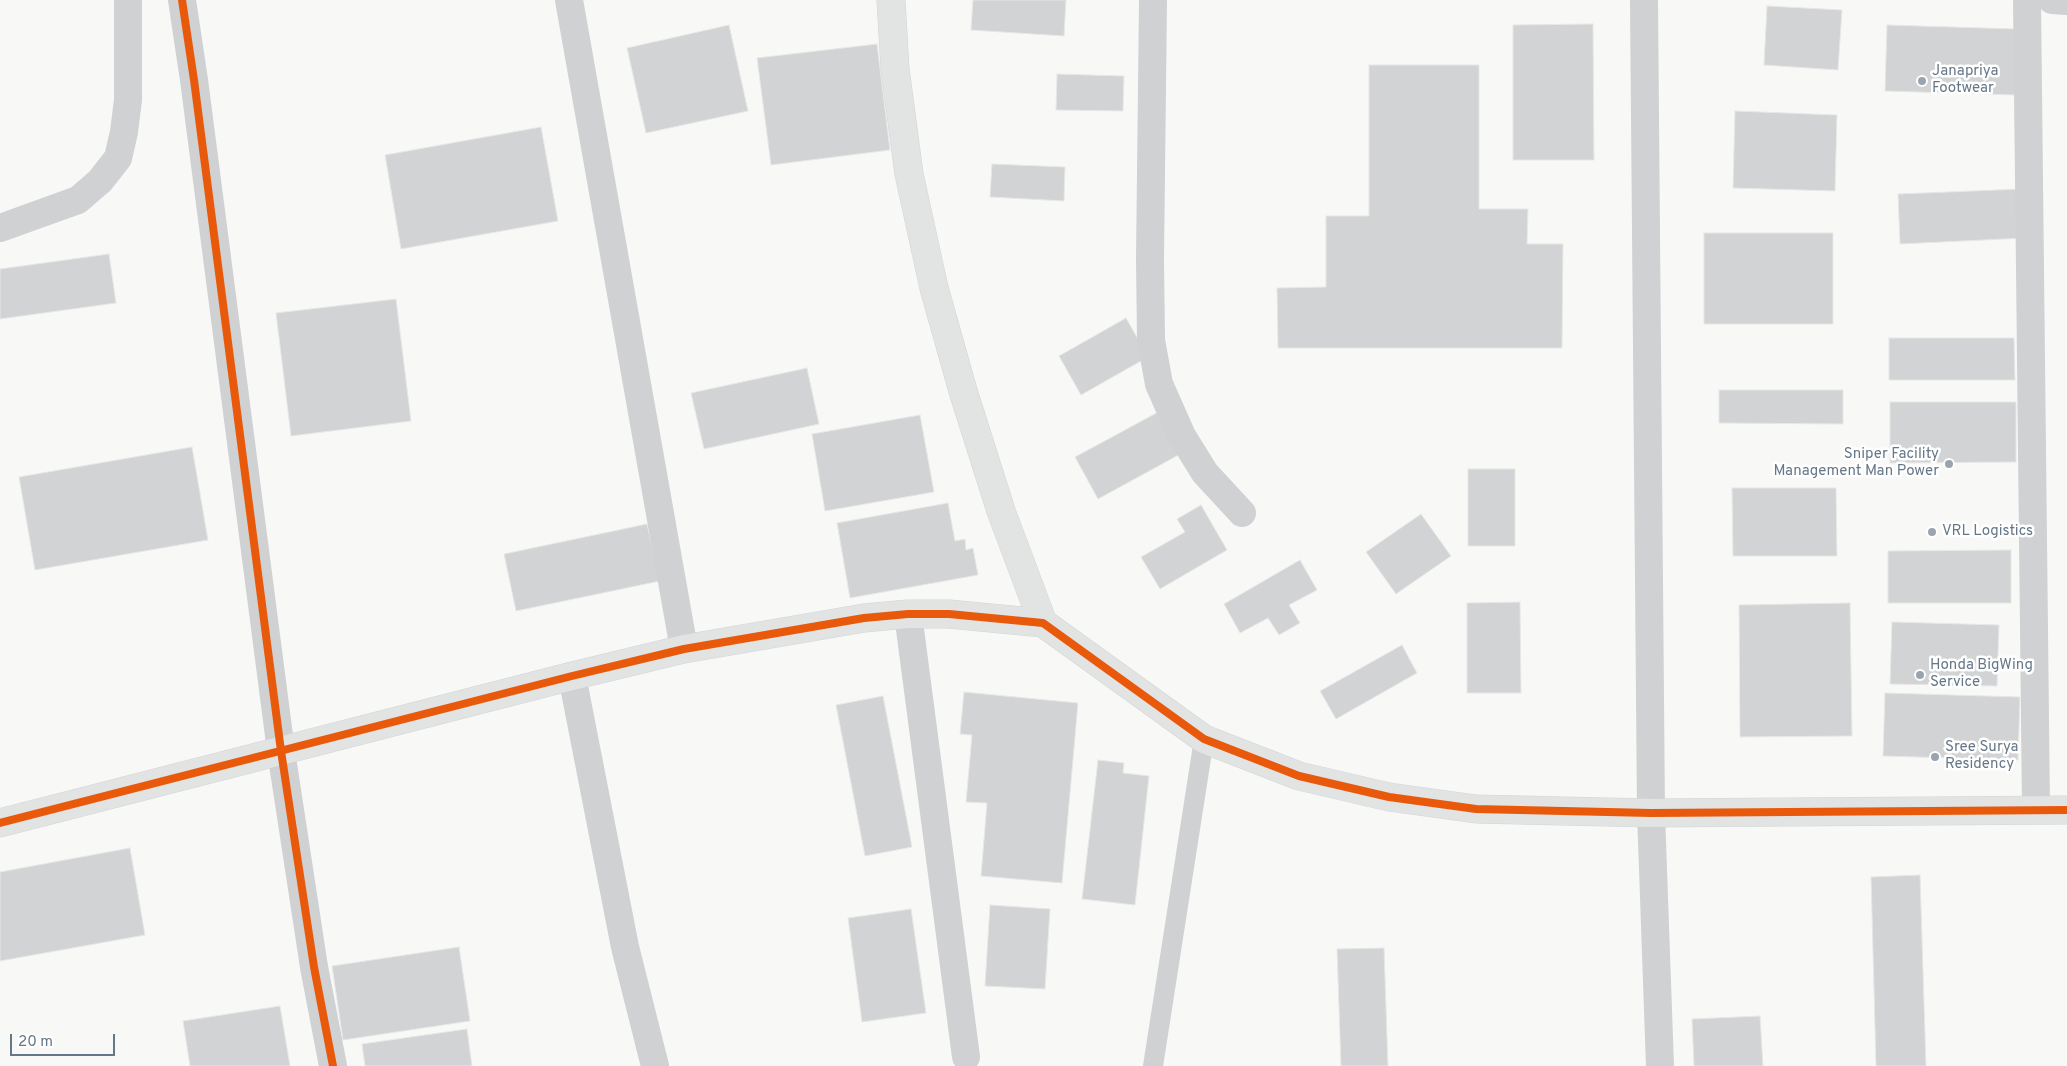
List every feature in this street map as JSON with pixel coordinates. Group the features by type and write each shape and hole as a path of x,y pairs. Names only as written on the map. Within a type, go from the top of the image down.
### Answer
{"street":[{"path":"0,228 78,200 100,181 118,158 128,100 128,0"},
{"path":"182,0 281,751 314,967 333,1066"},
{"path":"569,0 684,649"},
{"path":"891,0 894,69 909,174 934,288 963,392 1001,511 1043,623"},
{"path":"1153,0 1150,259 1151,340 1154,358 1159,384 1182,436 1205,473 1242,512"},
{"path":"1644,0 1651,813 1660,1066"},
{"path":"2027,0 2036,809"},
{"path":"2052,0 2067,1"},
{"path":"0,823 684,649 864,618 908,614 949,614 1043,623 1204,739 1298,776 1389,797 1476,808 1651,813 2067,810"},
{"path":"908,614 966,1057"},
{"path":"572,676 625,947 655,1066"}],"lane":[{"path":"1153,1066 1204,739"}],"building":[{"path":"973,0 1066,0 1064,36 971,30"},
{"path":"1767,6 1842,10 1838,70 1764,65"},
{"path":"1593,24 1594,160 1513,160 1513,25"},
{"path":"729,25 748,111 646,133 627,48"},
{"path":"1887,25 2017,29 2015,95 1885,91"},
{"path":"877,44 890,150 771,165 757,58"},
{"path":"1369,65 1479,65 1479,209 1528,209 1527,244 1563,244 1562,348 1278,348 1277,288 1326,287 1326,216 1369,216"},
{"path":"1057,74 1124,76 1123,111 1056,110"},
{"path":"1735,111 1837,115 1835,191 1733,188"},
{"path":"541,127 558,221 401,249 385,155"},
{"path":"992,164 1065,167 1064,201 990,197"},
{"path":"2022,189 2025,238 1900,244 1898,194"},
{"path":"1704,233 1833,233 1833,324 1704,324"},
{"path":"109,254 116,303 0,319 0,269"},
{"path":"396,299 411,421 291,436 276,313"},
{"path":"1126,318 1148,357 1081,395 1059,356"},
{"path":"1889,338 2014,338 2015,380 1889,380"},
{"path":"807,368 819,424 704,449 691,393"},
{"path":"1719,390 1843,390 1843,424 1719,423"},
{"path":"1890,402 2016,402 2016,462 1890,463"},
{"path":"1162,410 1184,452 1098,499 1075,457"},
{"path":"920,415 934,492 825,511 812,434"},
{"path":"192,447 208,540 35,570 19,477"},
{"path":"1468,469 1515,469 1515,546 1468,546"},
{"path":"1732,488 1836,488 1837,556 1733,556"},
{"path":"948,503 955,541 965,539 966,550 973,548 978,575 850,598 837,523"},
{"path":"1201,505 1227,550 1160,589 1141,557 1185,532 1177,519"},
{"path":"1421,514 1451,556 1396,594 1366,552"},
{"path":"647,524 660,581 516,611 504,554"},
{"path":"2011,550 2011,603 1888,603 1888,551"},
{"path":"1300,560 1317,590 1289,605 1300,623 1279,635 1268,618 1240,633 1224,604"},
{"path":"1520,602 1521,693 1467,693 1467,603"},
{"path":"1850,603 1852,736 1740,737 1739,605"},
{"path":"1892,622 1999,625 1997,686 1890,684"},
{"path":"1402,645 1417,673 1336,719 1320,691"},
{"path":"964,692 1078,703 1062,883 981,876 987,803 966,802 972,735 960,734"},
{"path":"1885,693 2020,697 2018,760 1883,756"},
{"path":"883,696 912,847 865,856 836,705"},
{"path":"1098,760 1124,763 1123,773 1149,776 1135,905 1082,899"},
{"path":"130,848 145,935 0,961 0,872"},
{"path":"1920,875 1926,1066 1876,1066 1871,877"},
{"path":"990,905 1050,909 1045,989 985,986"},
{"path":"911,909 926,1013 862,1022 848,918"},
{"path":"459,947 470,1021 343,1040 332,966"},
{"path":"1384,948 1388,1066 1341,1066 1337,949"},
{"path":"280,1006 290,1066 190,1066 183,1021"},
{"path":"1760,1016 1763,1066 1694,1066 1692,1019"},
{"path":"467,1029 472,1066 365,1066 362,1044"}],"cycle path":[{"path":"182,0 281,751 314,967 333,1066"},
{"path":"0,823 684,649 864,618 908,614 949,614 1043,623 1204,739 1299,776 1389,797 1476,809 1651,813 2067,810"}],"place":[{"name":"Janapriya Footwear","path":"1922,81"},
{"name":"Sniper Facility Management Man Power","path":"1949,464"},
{"name":"VRL Logistics","path":"1932,532"},
{"name":"Honda BigWing Service","path":"1920,675"},
{"name":"Sree Surya Residency","path":"1935,757"}]}
